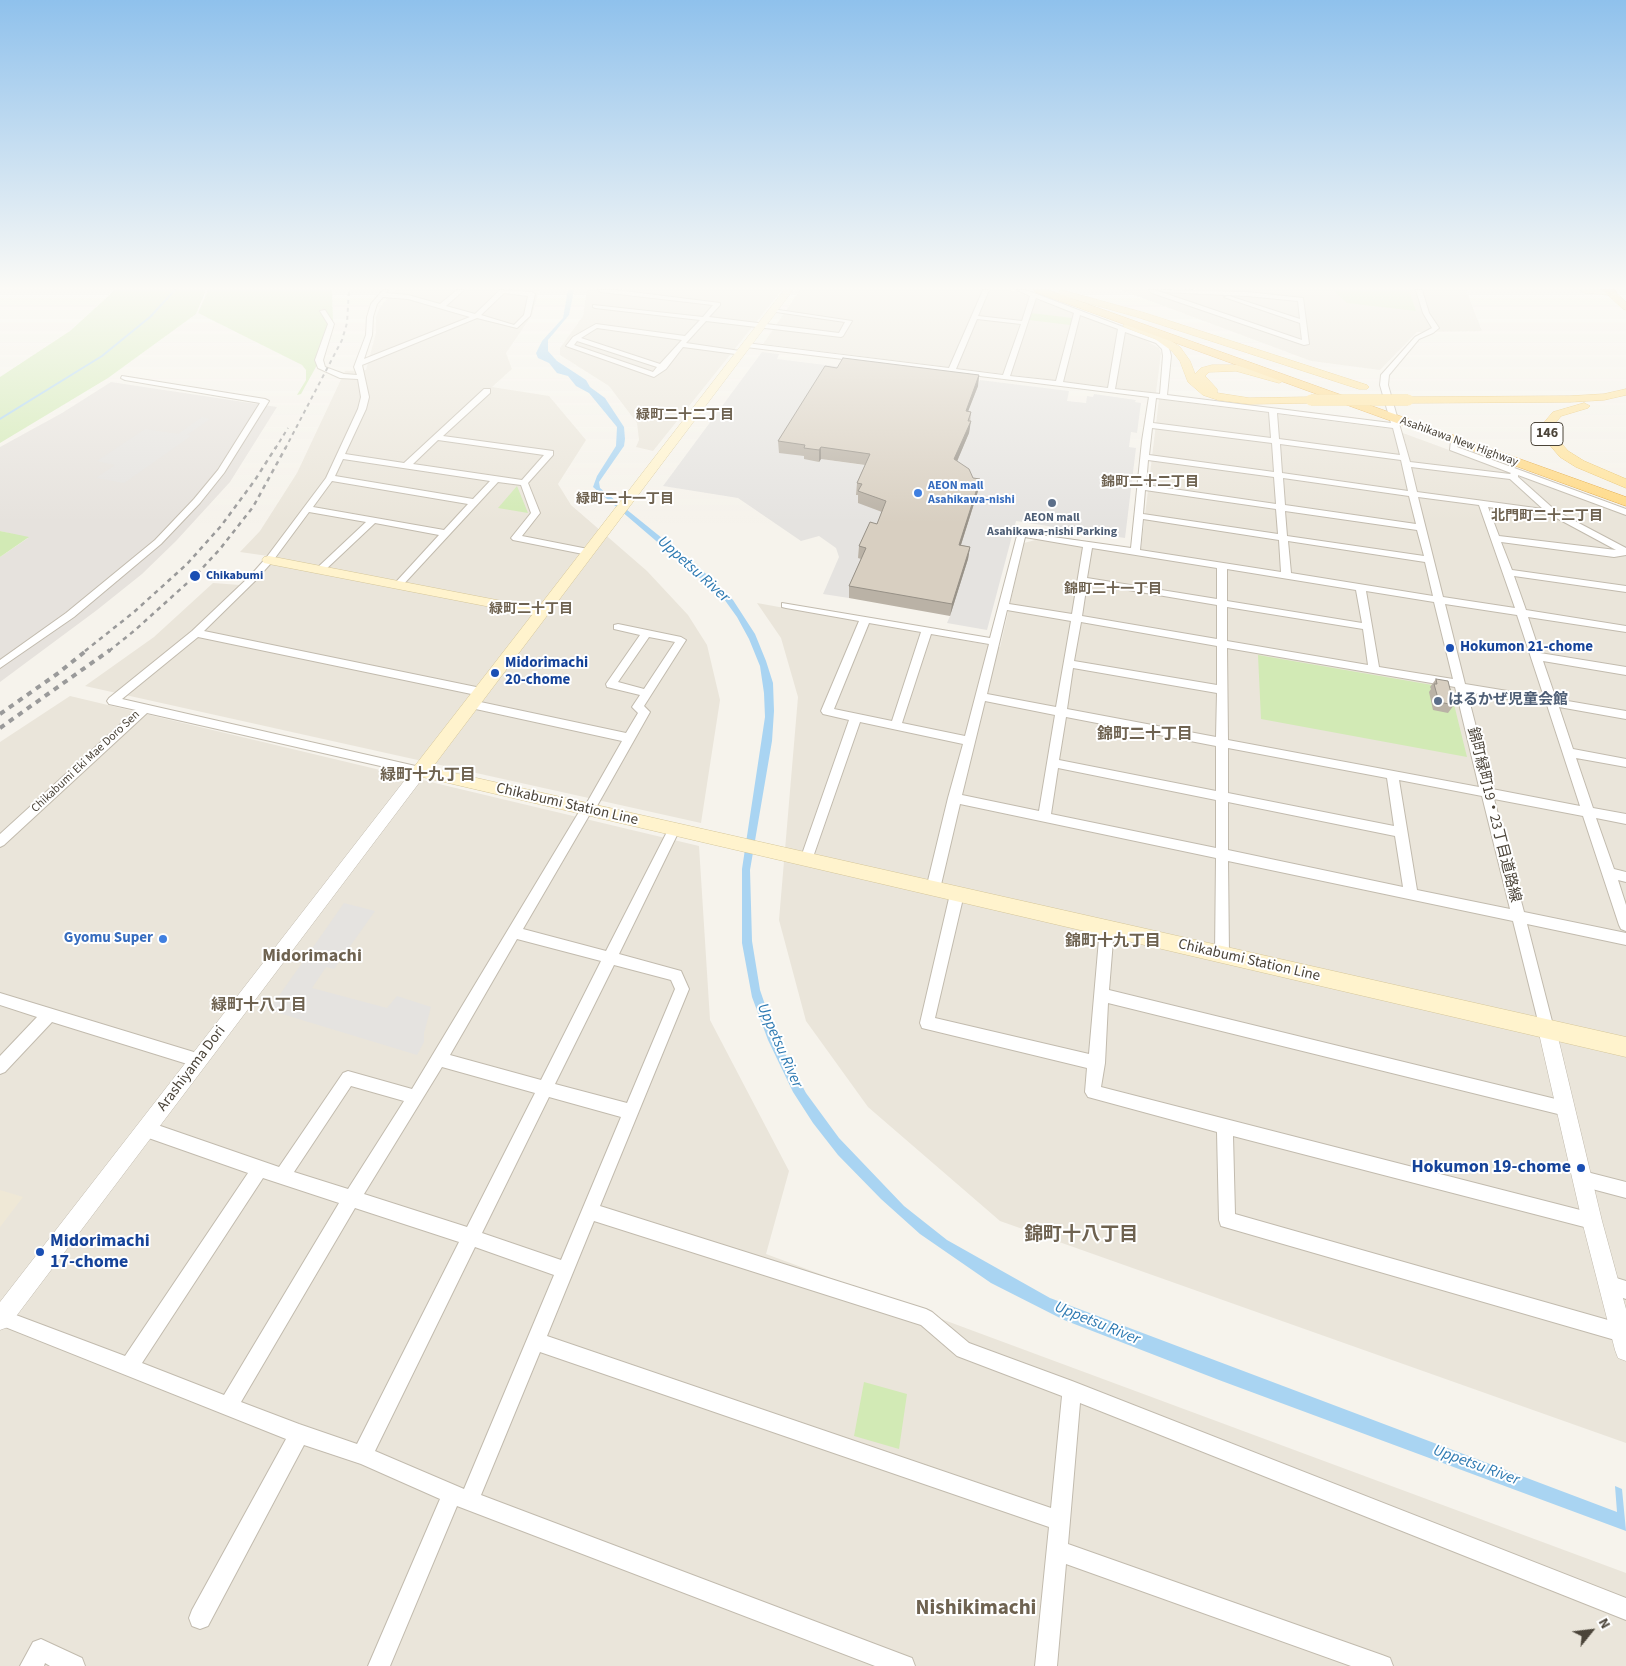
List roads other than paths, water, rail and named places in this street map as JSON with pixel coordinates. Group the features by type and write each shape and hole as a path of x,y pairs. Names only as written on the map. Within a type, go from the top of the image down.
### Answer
{"highway":[{"name":"Asahikawa New Highway","path":"1258,368 1626,502"},
{"name":"Asahikawa New Highway","path":"1259,368 1393,418 1626,495"}],"main road":[{"path":"420,771 729,368"},
{"name":"146","path":"1187,368 1192,380 1208,393 1230,399 1271,405 1311,400 1407,398 1570,399 1604,397 1626,392"},
{"name":"146","path":"1271,405 1227,396 1214,391 1205,385 1199,376 1204,370 1212,368 1237,368 1368,408"},
{"name":"146","path":"1299,368 1407,398"},
{"name":"146","path":"1626,392 1557,414 1547,426 1547,435 1564,454 1580,464 1626,484"},
{"path":"269,560 542,613"},
{"name":"Chikabumi Station Line","path":"420,771 1626,1047"}],"street":[{"path":"322,368 343,376 360,376"},
{"name":"Chikabumi Eki Mae Doro Sen","path":"145,708 114,701 196,633 269,560 330,478 362,409 365,397 360,368"},
{"path":"633,368 654,375 662,368"},
{"path":"930,368 1153,396 1271,405 1393,418"},
{"path":"1006,377 1009,368"},
{"path":"1059,384 1063,368"},
{"path":"1111,390 1115,368"},
{"path":"1163,397 1166,368"},
{"name":"錦町緑町19・23丁目道路線","path":"1391,368 1385,375 1384,385 1422,528 1546,1029"},
{"path":"0,665 70,615 158,542 197,501 221,471 265,401 125,378"},
{"path":"407,465 487,391"},
{"path":"1135,552 1144,457 1153,396"},
{"path":"1271,405 1276,442 1286,576"},
{"path":"1149,426 1514,474 1553,513 1624,552"},
{"path":"438,438 550,453 524,483"},
{"path":"1455,440 1453,448 1514,474 1626,512"},
{"path":"341,456 524,483"},
{"path":"1144,457 1553,513"},
{"path":"330,478 475,502"},
{"path":"398,585 496,479"},
{"path":"524,483 536,513 516,538 588,552"},
{"path":"1141,487 1422,528"},
{"path":"1483,504 1508,572 1626,925"},
{"path":"308,509 445,533"},
{"path":"1139,516 1430,560"},
{"path":"320,570 373,520"},
{"path":"933,889 954,798 1021,534 1626,629"},
{"path":"1495,538 1614,554 1624,552"},
{"path":"1044,817 1088,544"},
{"path":"1222,566 1222,955"},
{"path":"1508,572 1626,589"},
{"path":"1083,580 1368,627"},
{"path":"1362,588 1374,669"},
{"path":"786,605 995,642"},
{"path":"1004,606 1626,714"},
{"path":"865,619 827,711 970,740"},
{"path":"228,1406 351,1199 439,1059 587,810 644,712 638,707 681,640 618,627"},
{"path":"896,726 927,630"},
{"path":"196,633 481,692"},
{"path":"646,633 611,684 647,693"},
{"path":"1536,656 1626,671"},
{"path":"1070,664 1222,690"},
{"path":"981,697 1626,819"},
{"path":"472,704 629,738"},
{"path":"145,708 420,771"},
{"name":"Chikabumi Eki Mae Doro Sen","path":"0,842 145,708"},
{"path":"806,860 856,717"},
{"path":"1567,752 1626,763"},
{"path":"1052,763 1401,832"},
{"name":"Arashiyama Dori","path":"1,1318 420,771"},
{"path":"1392,774 1411,895"},
{"path":"954,798 1626,939"},
{"path":"362,1455 674,829"},
{"path":"1608,873 1626,877"},
{"path":"957,894 928,1022 1097,1063"},
{"path":"1108,928 1093,1092 1592,1221"},
{"path":"379,1666 535,1341 682,989 676,976 513,932"},
{"path":"1102,995 1566,1108"},
{"path":"0,999 198,1060"},
{"path":"0,1067 49,1014"},
{"path":"1225,1125 1227,1220 1624,1341 1618,1287 1592,1221 1546,1029"},
{"path":"439,1059 630,1112"},
{"path":"282,1176 348,1078 415,1097"},
{"path":"146,1129 260,1169 565,1270"},
{"path":"128,1368 260,1169"},
{"path":"1583,1179 1626,1190"},
{"path":"590,1211 926,1318 963,1350 1072,1390 1626,1609"},
{"path":"1,1318 298,1434 362,1455 460,1498 904,1666"},
{"path":"535,1341 1060,1521"},
{"path":"1046,1666 1072,1390"},
{"path":"200,1618 298,1434"},
{"path":"1057,1550 1382,1666"},
{"path":"31,1666 41,1650 74,1666"}],"water":[{"name":"Uppetsu River","path":"553,368 567,368 586,380 590,387 605,398 624,427 624,446 599,482 600,488 704,572 733,600 755,634 766,661 773,683 774,711 772,741 750,870 752,941 760,990 776,1037 806,1093 839,1138 904,1206 947,1240 1050,1298 1617,1512 1615,1486 1622,1489 1626,1531 1219,1380 1064,1320 991,1283 920,1234 881,1199 838,1155 813,1123 793,1092 768,1040 752,997 742,943 742,869 765,717 760,666 749,639 724,599 593,487 597,476 616,446 617,427 589,393 576,386 568,376 557,373"}],"waterway":[{"path":"0,419 83,368"}],"railway":[{"path":"285,449 327,368"},
{"path":"275,449 288,428"},
{"path":"85,651 134,612 187,564 221,526 255,480 276,447"},
{"path":"109,651 195,576 220,549 253,507 286,447"},
{"path":"0,714 57,674 87,650"},
{"path":"0,728 110,650"}],"place":[{"name":"AEON mall Asahikawa-nishi","path":"918,493"},
{"name":"AEON mall Asahikawa-nishi Parking","path":"1052,503"},
{"name":"Chikabumi","path":"195,576"},
{"name":"Hokumon 21-chome","path":"1450,648"},
{"name":"Midorimachi 20-chome","path":"495,673"},
{"name":"はるかぜ児童会館","path":"1438,701"},
{"name":"Gyomu Super","path":"163,939"},
{"name":"Hokumon 19-chome","path":"1581,1168"},
{"name":"Midorimachi 17-chome","path":"40,1252"}],"district":[{"name":"緑町二十二丁目","path":"685,416"},
{"name":"錦町二十二丁目","path":"1150,483"},
{"name":"緑町二十一丁目","path":"625,500"},
{"name":"北門町二十二丁目","path":"1547,517"},
{"name":"錦町二十一丁目","path":"1113,590"},
{"name":"緑町二十丁目","path":"531,610"},
{"name":"錦町二十丁目","path":"1145,735"},
{"name":"緑町十九丁目","path":"428,776"},
{"name":"錦町十九丁目","path":"1113,942"},
{"name":"Midorimachi","path":"312,957"},
{"name":"緑町十八丁目","path":"259,1006"},
{"name":"錦町十八丁目","path":"1081,1236"},
{"name":"Nishikimachi","path":"976,1609"}]}
